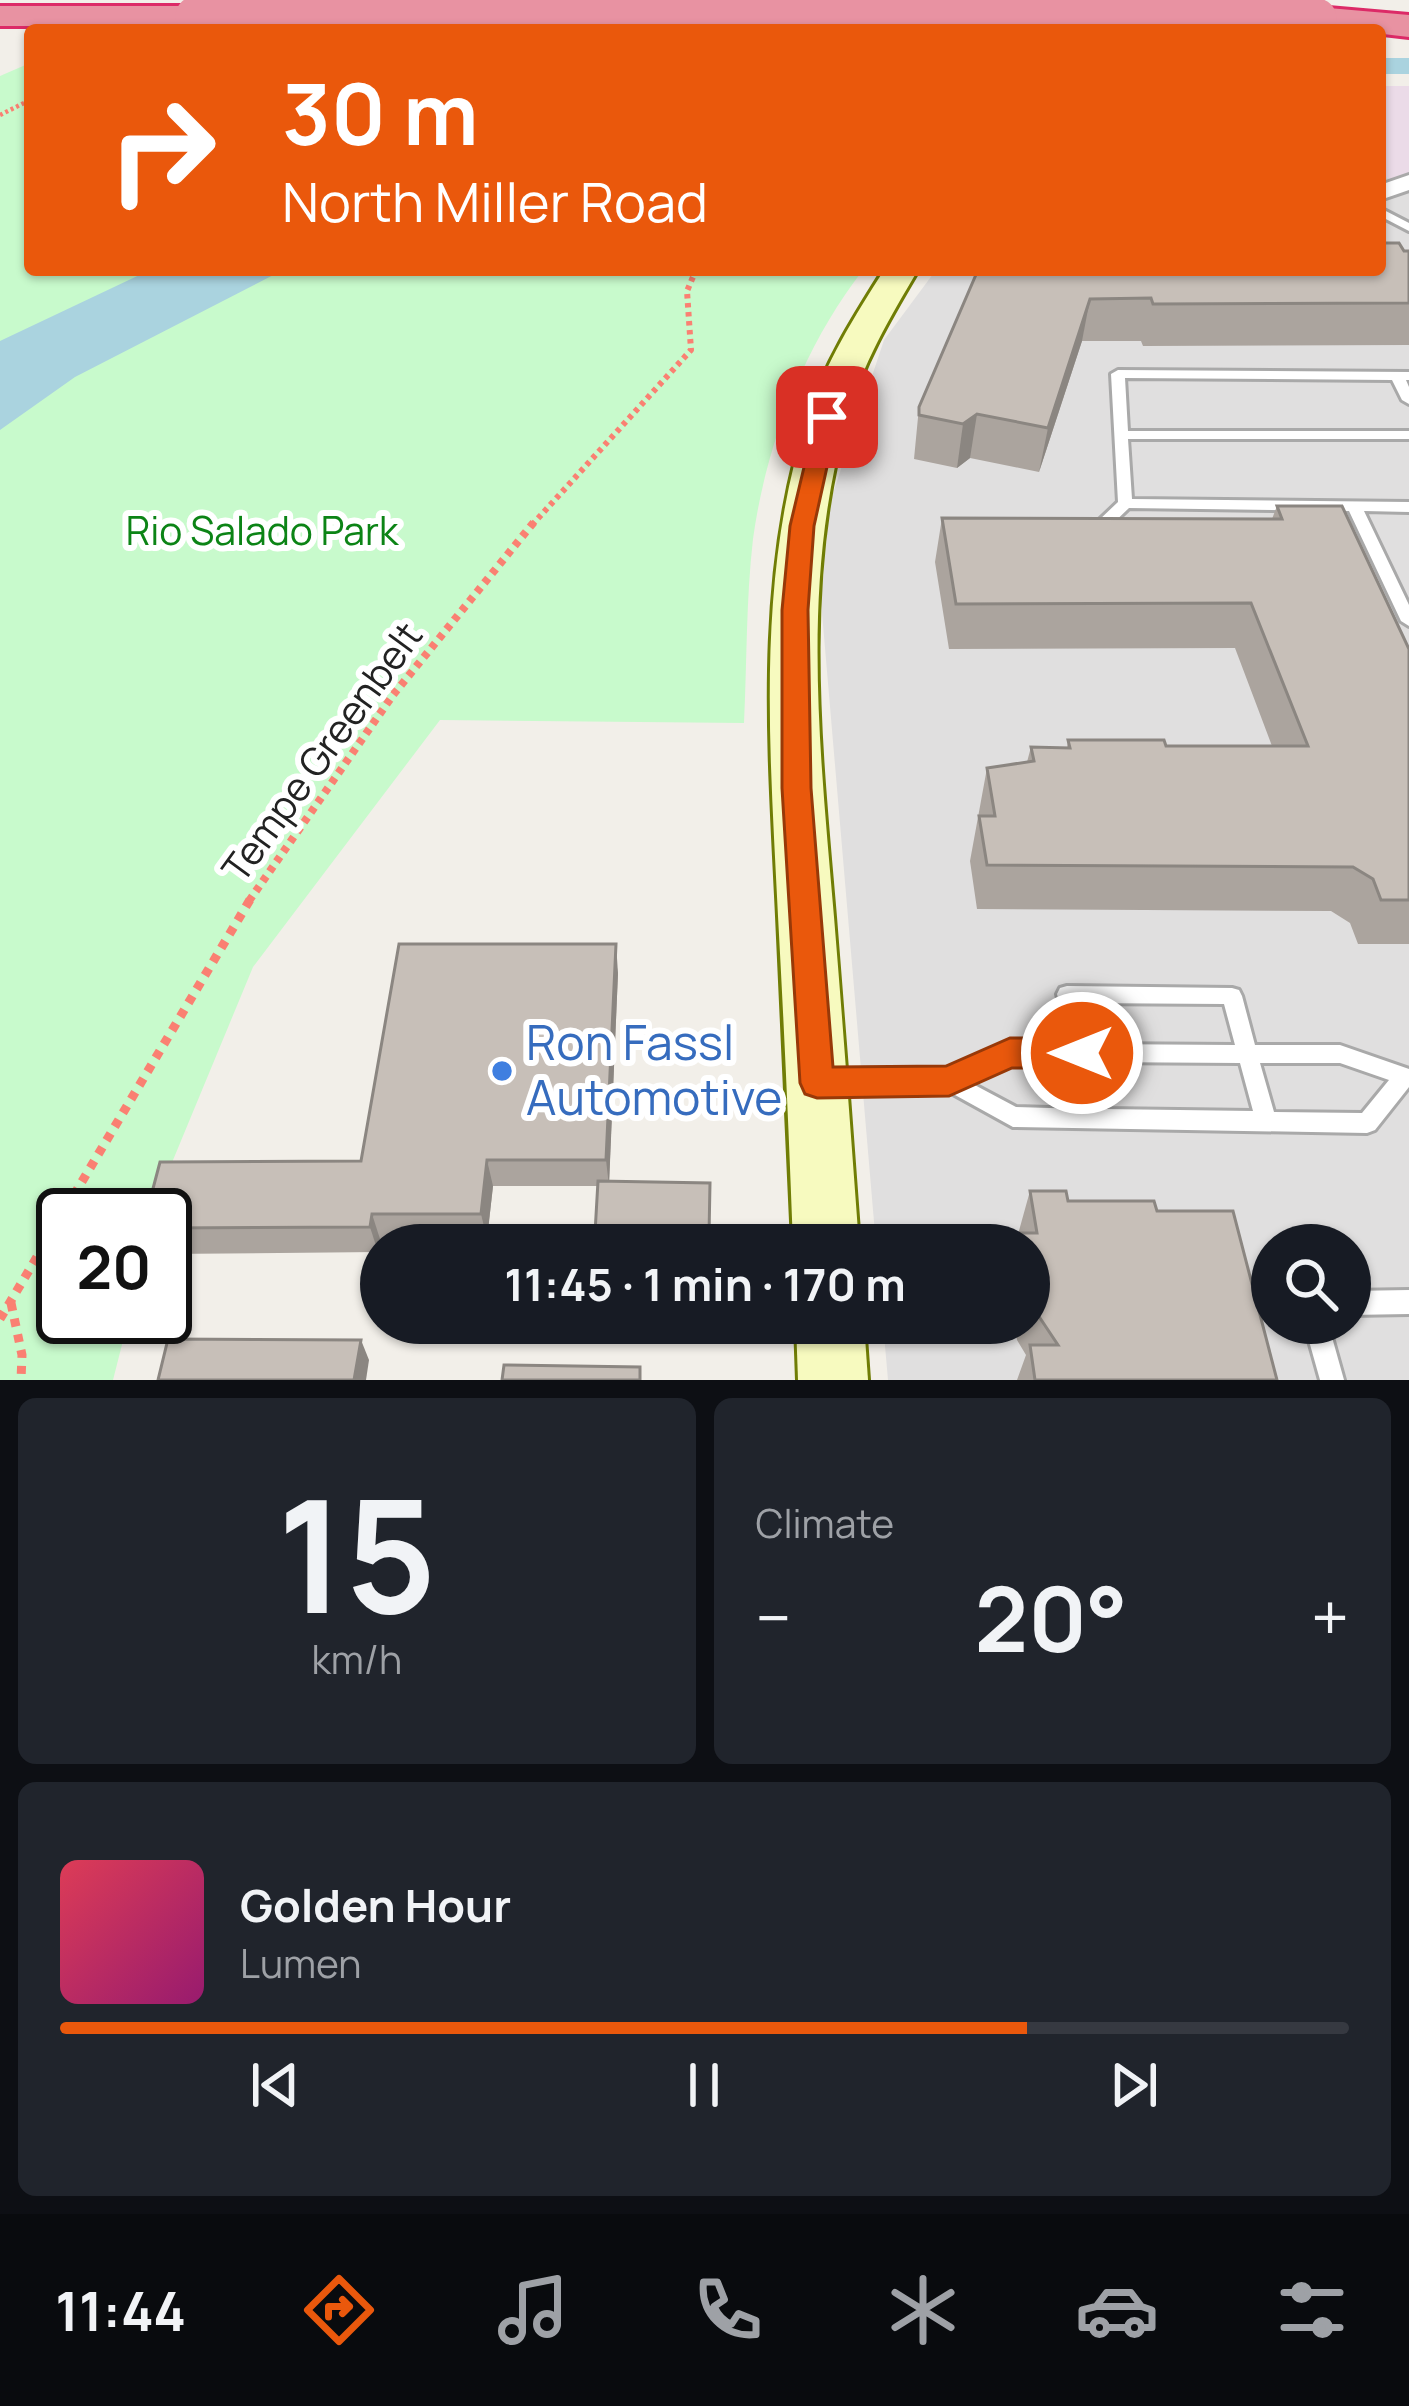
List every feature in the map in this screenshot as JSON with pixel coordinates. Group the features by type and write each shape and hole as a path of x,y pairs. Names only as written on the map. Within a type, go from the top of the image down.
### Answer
{"highway":[{"path":"0,16 1317,18 1409,22"}],"street":[{"path":"1205,24 1240,0"},
{"path":"825,1224 796,788 795,610 802,526 827,417 858,339 897,276"},
{"path":"831,1344 833,1380"}],"lane":[{"path":"1125,503 1118,374 1403,376 1409,400"},
{"path":"1121,435 1409,435"},
{"path":"1079,526 1102,526 1125,503 1409,507"},
{"path":"1354,506 1409,621"},
{"path":"1096,1118 1067,994 1232,996 1266,1121"},
{"path":"817,1083 949,1081 1010,1053 1340,1054 1406,1078 1367,1123 1013,1117 949,1081"},
{"path":"1371,1303 1409,1302"},
{"path":"1322,1344 1332,1380"}],"path":[{"name":"Tempe Greenbelt","path":"0,1319 238,916 359,746 578,466 691,350 694,340 684,296 693,276"},
{"path":"11,1301 22,1355 21,1380"}],"shaded area":[{"path":"1386,86 1409,86 1409,188 1386,177"},
{"path":"1386,177 1409,188 1409,1380 888,1380 885,1344 1050,1344 1050,1224 874,1224 821,601 830,502 884,340 932,276 1386,276"}],"green space":[{"name":"Rio Salado Park","path":"24,66 24,276 859,276 806,363 767,468 753,539 744,723 440,720 253,967 163,1188 36,1188 36,1344 122,1344 113,1380 0,1380 0,76"}],"water":[{"path":"137,276 271,276 75,377 0,430 0,341"}],"building":[{"path":"1386,243 1399,243 1409,251 1409,303 1153,304 1151,298 1090,299 1048,428 977,414 963,424 919,415 975,276 1386,276"},
{"path":"1277,506 1342,506 1409,649 1409,900 1381,900 1373,879 1353,867 987,865 979,816 995,816 987,768 1034,761 1031,747 1070,748 1068,740 1308,746 1251,603 956,604 942,518 1282,519"},
{"name":"Ron Fassl Automotive","path":"399,944 616,944 606,1160 487,1160 481,1214 372,1214 370,1224 360,1227 192,1228 192,1188 153,1188 160,1162 361,1161"},
{"path":"598,1181 710,1183 709,1224 596,1224"},
{"path":"1030,1191 1066,1191 1068,1201 1154,1201 1157,1211 1233,1211 1251,1280 1251,1344 1268,1344 1277,1380 1035,1380 1030,1345 1058,1345 1050,1333 1050,1224 1036,1224"},
{"path":"192,1339 360,1340 354,1380 158,1380 167,1344 192,1344"},
{"path":"504,1365 640,1367 640,1380 502,1380"}],"waterway":[{"path":"1386,66 1409,66"}],"place":[{"name":"Ron Fassl Automotive","path":"502,1071"}],"route":[{"path":"827,417 802,526 795,610 796,788 817,1083 949,1081 1010,1053 1082,1053"}]}
